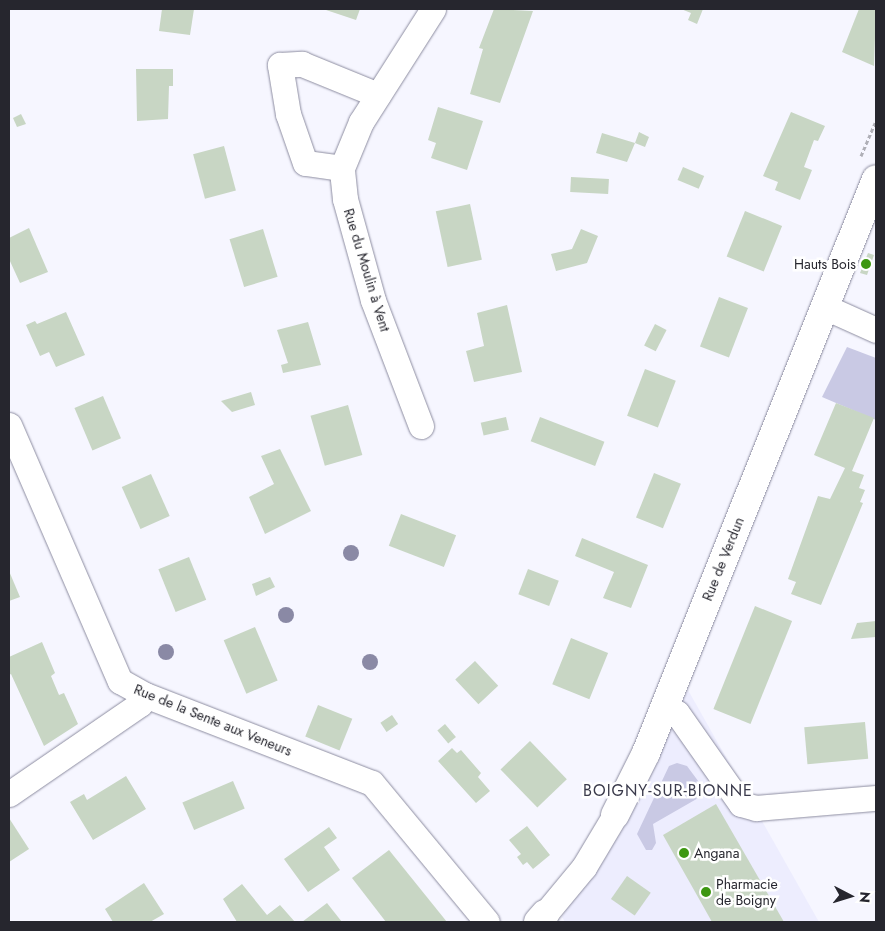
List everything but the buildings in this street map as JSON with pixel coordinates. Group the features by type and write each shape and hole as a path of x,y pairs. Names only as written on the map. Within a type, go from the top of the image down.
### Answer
{"street":[{"name":"Rue du Moulin à Vent","path":"420,426 373,300 345,199 342,168 360,122 433,9"},
{"path":"342,168 305,163 288,114 280,65 302,64 378,95"},
{"name":"Rue de Verdun","path":"542,918 584,867 615,815 664,707 876,179"},
{"path":"825,307 876,330"},
{"name":"Rue de la Sente aux Veneurs","path":"9,425 120,681 145,695 372,783 486,922"},
{"path":"9,794 140,704 145,695"},
{"path":"664,707 677,713 741,804 756,808 876,798"}],"shaded area":[{"path":"847,347 876,358 876,420 822,397"},
{"path":"688,690 819,922 565,922 562,917"},
{"path":"677,763 687,766 707,793 653,824 656,843 652,850 646,850 637,834 669,766"}],"place":[{"name":"Hauts Bois","path":"866,264"},
{"name":"Angana","path":"684,853"},
{"name":"Pharmacie de Boigny","path":"706,892"}],"district":[{"name":"BOIGNY-SUR-BIONNE","path":"668,791"}]}
